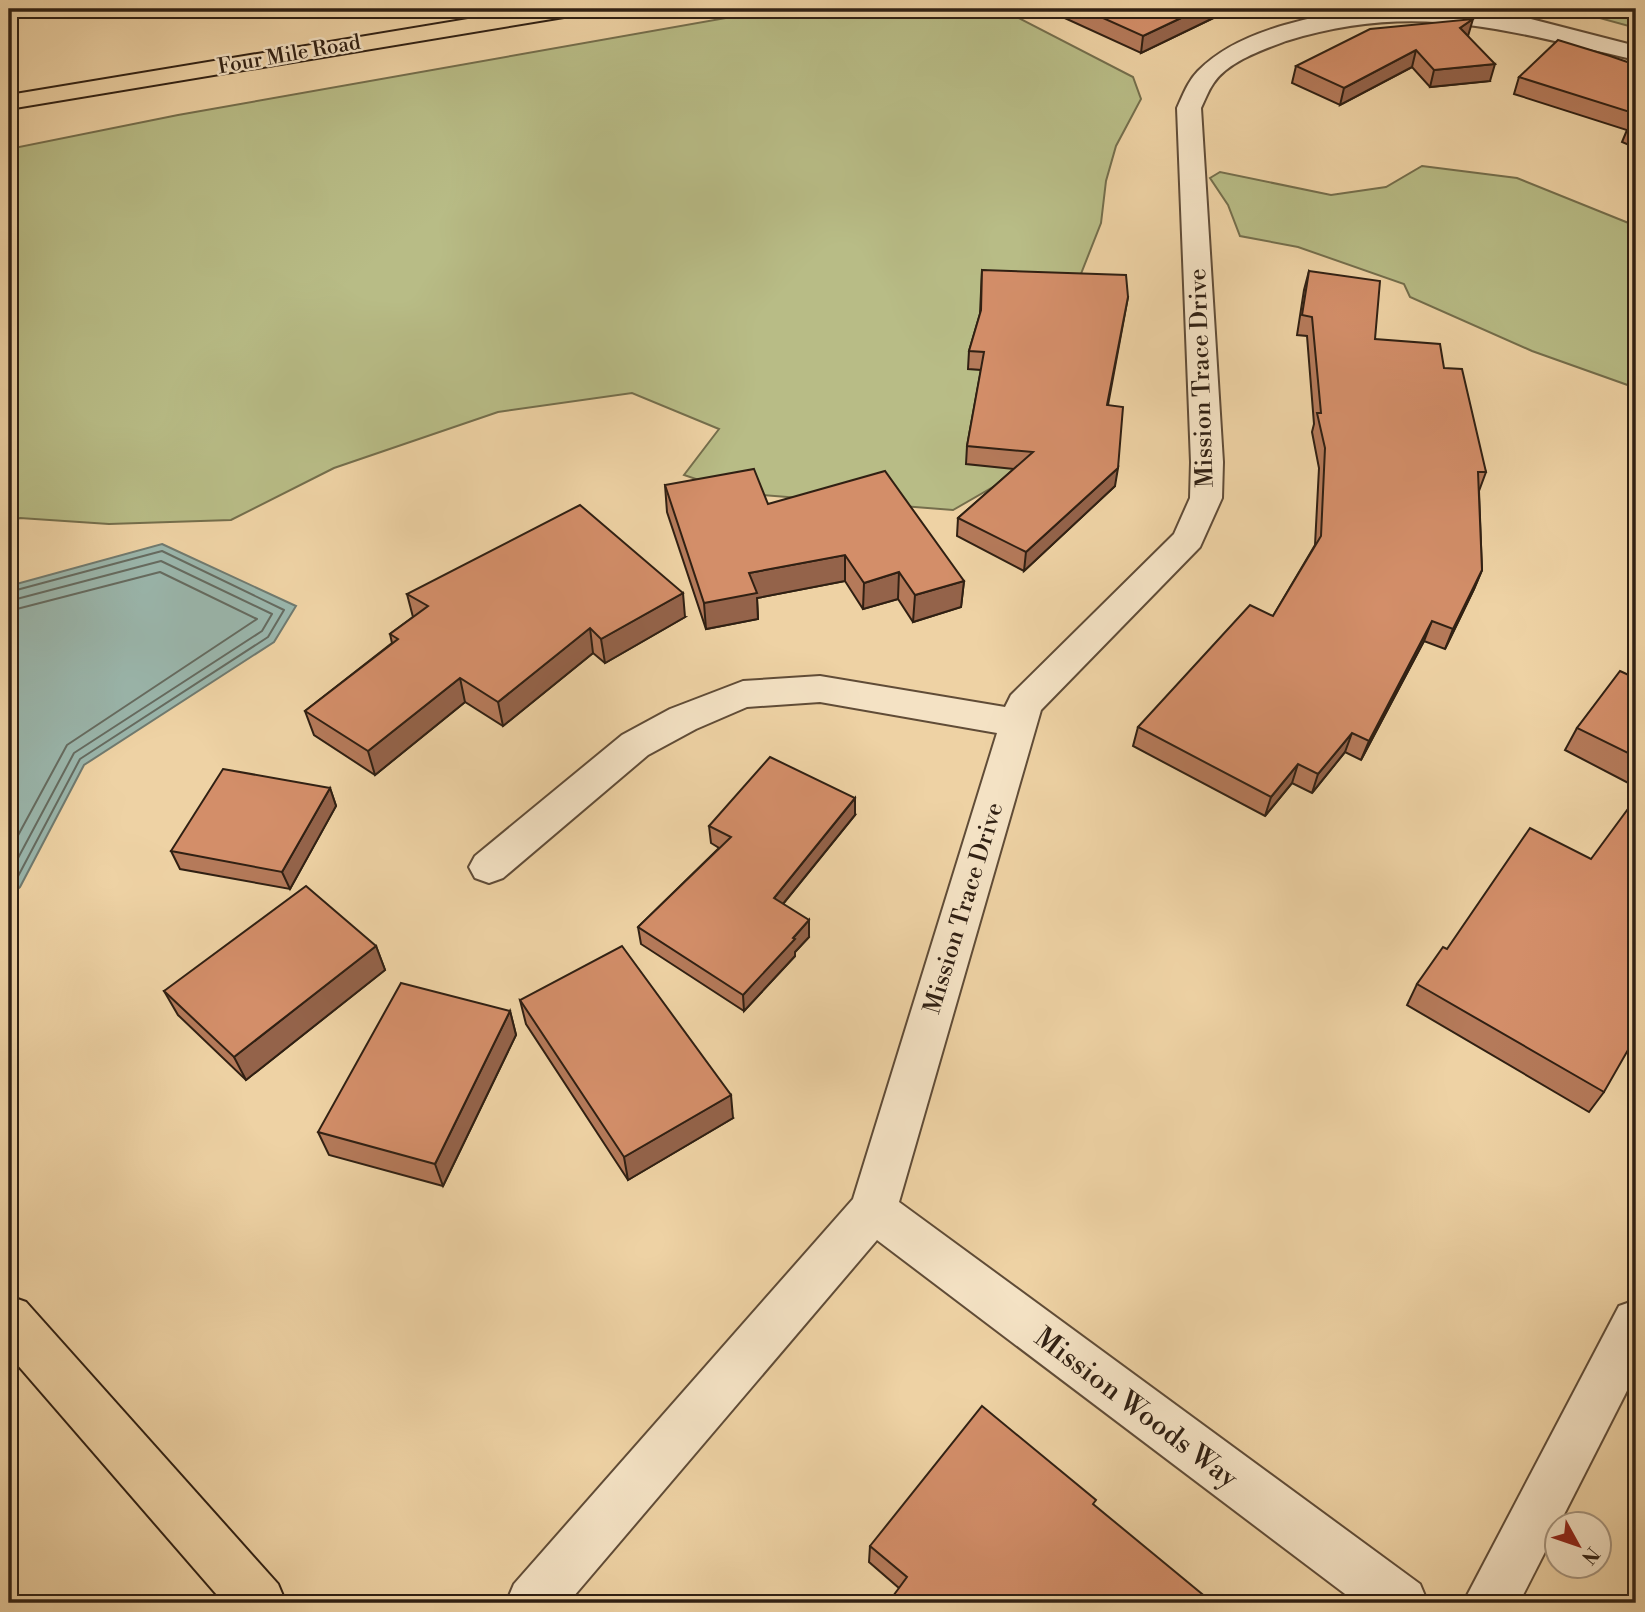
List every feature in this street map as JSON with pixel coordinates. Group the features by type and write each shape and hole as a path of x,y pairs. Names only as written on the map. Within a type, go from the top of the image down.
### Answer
{"main road":[{"name":"Four Mile Road","path":"9,102 570,9"},
{"path":"9,1319 259,1603"}],"street":[{"name":"Mission Trace Drive","path":"873,1210 1024,704 1188,539 1206,498 1207,462 1189,108 1205,76 1236,52 1277,34 1350,18 1408,10 1453,10 1519,22 1636,53"},
{"path":"489,867 635,745 683,719 743,694 820,689 1018,723"},
{"path":"533,1603 873,1210"},
{"name":"Mission Woods Way","path":"873,1210 1401,1603"},
{"path":"1490,1603 1636,1323"}],"green space":[{"path":"777,9 1001,9 1133,77 1141,99 1116,146 1106,181 1101,223 1075,289 1019,472 953,510 737,493 684,475 719,429 632,393 498,412 334,468 231,520 109,524 20,518 9,522 9,149 178,115"},
{"path":"1567,9 1636,9 1636,28"},
{"path":"1422,166 1517,178 1636,226 1636,388 1532,351 1410,297 1404,284 1298,247 1240,236 1228,205 1210,178 1220,172 1331,195 1386,187"}],"water":[{"path":"162,544 296,606 274,642 84,765 20,887 9,896 9,586"}],"building":[{"path":"1083,9 1200,9 1143,36"},
{"path":"1473,19 1460,28 1495,64 1434,70 1416,50 1344,88 1296,66 1370,29"},
{"path":"1558,40 1636,65 1636,114 1519,77"},
{"path":"982,270 1126,275 1128,297 1107,405 1123,407 1118,468 1026,552 958,518 1033,452 967,446 984,352 969,351 981,310"},
{"path":"1309,271 1380,281 1375,339 1440,344 1444,368 1462,369 1486,472 1478,472 1482,570 1453,629 1432,621 1369,741 1352,733 1318,774 1298,764 1271,797 1138,727 1250,605 1273,616 1321,536 1325,448 1317,413 1321,413 1312,317 1302,315"},
{"path":"754,469 768,504 885,471 964,581 915,595 899,572 864,583 845,555 749,573 757,593 704,603 665,485"},
{"path":"580,505 683,593 601,639 590,628 498,702 460,678 368,751 305,711 398,639 390,634 428,606 407,594"},
{"path":"1620,671 1633,677 1636,674 1636,757 1577,728"},
{"path":"770,757 855,798 774,898 809,920 743,995 638,927 731,837 709,826"},
{"path":"223,769 330,788 282,872 171,851"},
{"path":"1636,798 1636,1036 1604,1092 1417,984 1443,947 1447,949 1530,828 1591,859"},
{"path":"306,886 376,946 234,1057 164,991"},
{"path":"622,946 731,1095 624,1157 520,1000"},
{"path":"401,983 510,1011 435,1164 318,1132"},
{"path":"982,1406 1096,1500 1093,1504 1213,1603 888,1603 907,1577 870,1546"}]}
